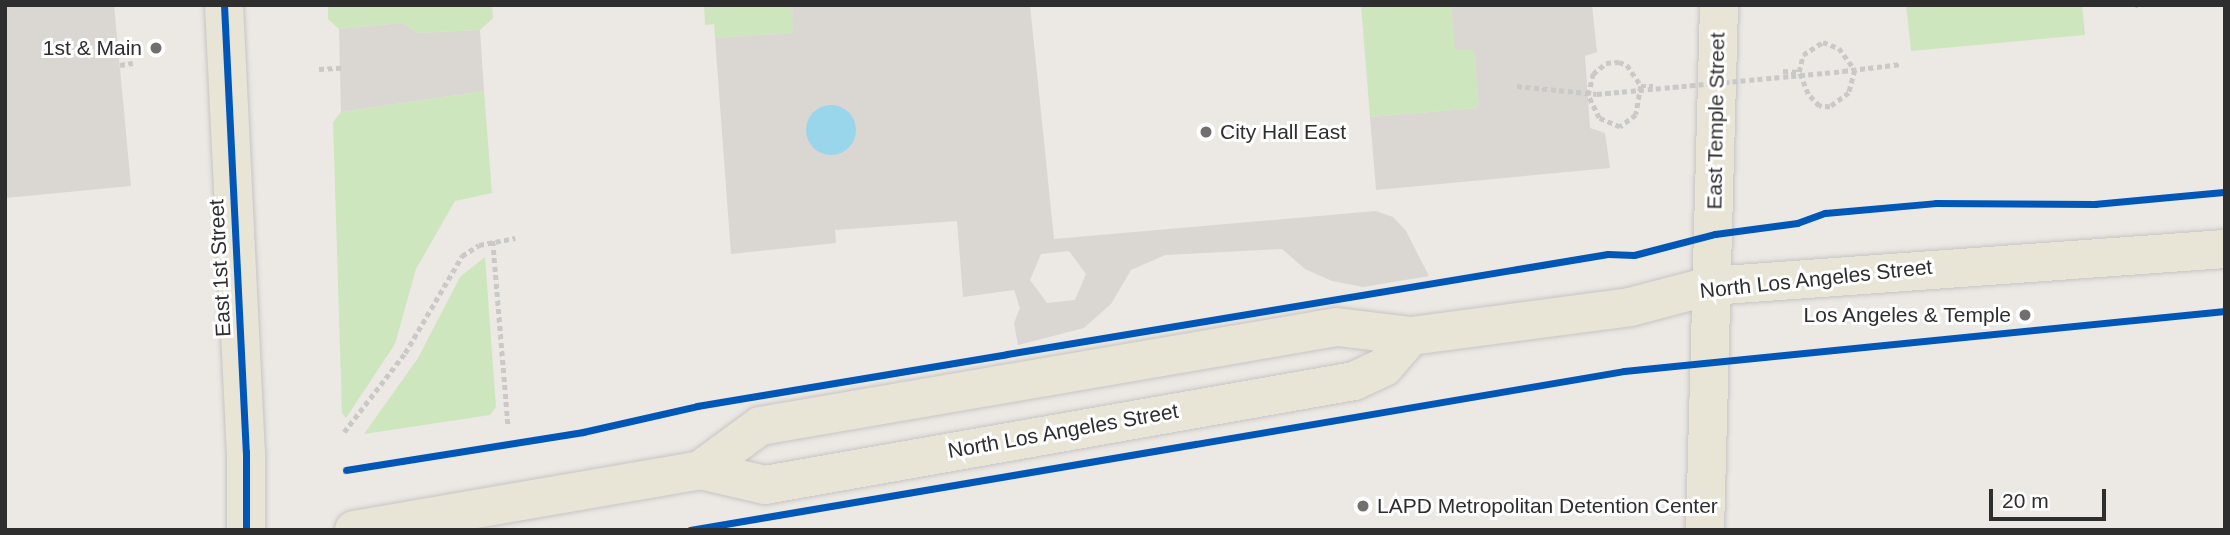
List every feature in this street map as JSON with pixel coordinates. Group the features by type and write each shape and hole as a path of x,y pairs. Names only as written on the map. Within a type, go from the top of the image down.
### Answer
{"main road":[{"name":"East 1st Street","path":"224,5 246,453 246,530"},
{"name":"East Temple Street","path":"1705,530 1719,5"},
{"name":"North Los Angeles Street","path":"699,470 760,426 1337,327 1411,336 1630,307 1710,286 2225,249"},
{"name":"North Los Angeles Street","path":"354,530 699,470 765,485 1354,381 1384,367 1411,336"}],"path":[{"path":"1823,42 1839,48 1855,70 1849,93 1830,107 1813,100 1799,72 1803,55 1823,42"},
{"path":"120,65 133,63"},
{"path":"1606,63 1627,65 1641,86 1636,115 1620,127 1599,118 1588,94 1593,74 1606,63"},
{"path":"1517,86 1597,94 1902,64"},
{"path":"319,68 341,68"},
{"path":"1783,71 1799,72"},
{"path":"1641,86 1653,86"},
{"path":"344,432 405,353 451,269 462,256 493,241 514,239"},
{"path":"493,241 508,424"}],"green space":[{"path":"328,5 492,5 493,18 480,30 418,33 402,23 339,29 328,19"},
{"path":"792,5 794,33 715,38 714,24 705,25 704,6"},
{"path":"1361,5 1451,5 1456,50 1474,49 1479,108 1370,117"},
{"path":"1906,5 2082,5 2085,35 1911,51"},
{"path":"484,91 492,193 455,201 416,269 395,344 346,418 342,413 333,122 341,112"},
{"path":"485,257 496,407 490,415 364,434 418,358 460,277"}],"shaded area":[{"path":"5,5 114,5 131,186 5,198"},
{"path":"792,5 1030,5 1054,239 1376,211 1393,217 1406,231 1429,276 1363,287 1332,281 1305,269 1282,249 1165,255 1131,270 1111,304 1084,328 1018,345 1014,323 1020,308 1014,290 963,297 957,221 835,230 836,243 731,254 715,38 793,33","holes":["1069,251 1086,274 1075,300 1047,303 1030,280 1041,254"]},
{"path":"1451,5 1592,5 1597,52 1585,56 1590,128 1605,133 1610,168 1376,190 1370,117 1479,108 1474,50 1455,50"},
{"path":"402,23 418,33 480,30 484,91 341,112 339,29"}],"water":[{"path":"831,105 849,112 856,130 849,148 831,155 813,148 806,130 813,112"}],"cycle path":[{"path":"224,5 246,452 246,530"},
{"path":"346,470 583,432 697,406 1007,354 1608,254 1634,255 1715,234 1797,223 1825,213 1936,203 2095,204 2225,192"},
{"path":"690,530 1624,371 2225,311"}],"place":[{"name":"1st & Main","path":"156,48"},
{"name":"City Hall East","path":"1206,132"},
{"name":"Los Angeles & Temple","path":"2025,315"},
{"name":"LAPD Metropolitan Detention Center","path":"1363,506"}]}
